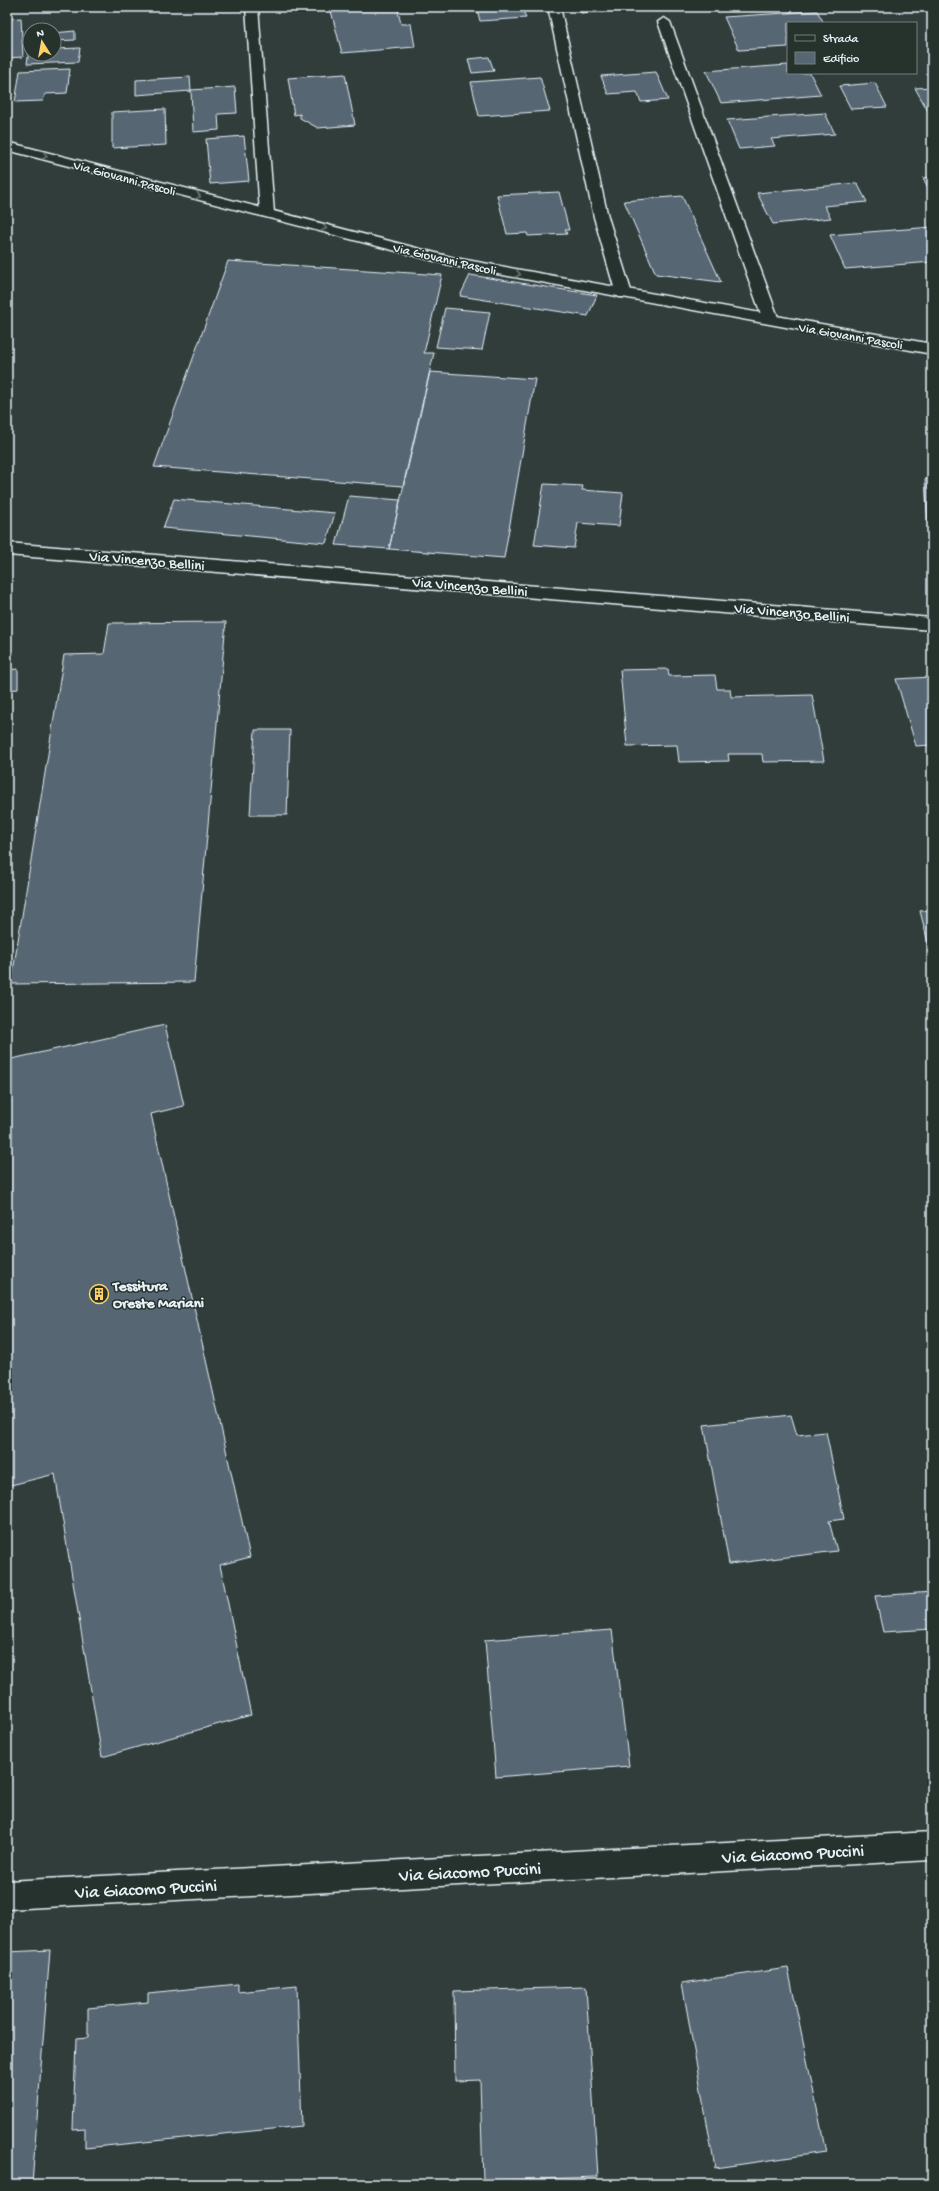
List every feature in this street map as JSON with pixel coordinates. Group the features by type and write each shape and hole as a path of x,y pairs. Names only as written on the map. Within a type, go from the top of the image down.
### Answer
{"street":[{"path":"252,7 267,214"},
{"path":"554,7 601,216 624,294"},
{"path":"664,22 771,320"},
{"name":"Via Giovanni Pascoli","path":"7,146 454,262 932,349"},
{"name":"Via Vincenzo Bellini","path":"7,549 932,624"},
{"name":"Via Giacomo Puccini","path":"7,1895 932,1846"}],"building":[{"path":"330,7 397,7 401,24 411,24 415,47 342,53"},
{"path":"458,7 522,7 526,18 480,21 477,9 459,10"},
{"path":"578,7 629,7 630,10 581,13"},
{"path":"817,11 823,22 787,22 787,47 739,50 724,17"},
{"path":"21,18 22,57 7,58 7,19"},
{"path":"75,31 75,40 62,41 62,32"},
{"path":"80,48 78,62 27,64 27,62 62,62 62,49"},
{"path":"489,57 494,71 472,73 468,59"},
{"path":"787,65 787,74 810,74 821,95 721,103 706,71"},
{"path":"70,69 67,93 45,94 43,101 15,102 20,71"},
{"path":"656,72 668,100 641,102 637,92 608,94 601,76"},
{"path":"345,74 355,125 318,128 300,118 300,114 294,115 288,78"},
{"path":"190,77 191,91 136,95 136,80"},
{"path":"540,77 550,111 479,116 471,82"},
{"path":"875,83 887,107 851,109 839,86"},
{"path":"235,87 237,113 218,114 219,130 193,132 191,90"},
{"path":"932,87 932,118 915,88"},
{"path":"165,109 166,145 112,148 112,112"},
{"path":"825,113 835,134 771,139 775,146 739,149 727,120"},
{"path":"244,136 249,181 210,184 206,139"},
{"path":"932,177 932,195 923,178"},
{"path":"857,183 867,202 824,206 831,218 773,224 757,193"},
{"path":"559,192 569,230 565,230 567,234 528,236 527,233 507,234 497,195"},
{"path":"682,196 721,282 656,274 624,201"},
{"path":"932,227 932,262 845,269 830,235"},
{"path":"228,261 442,275 424,353 434,353 403,486 154,467"},
{"path":"470,275 597,295 588,316 460,296"},
{"path":"445,308 490,312 482,350 436,347"},
{"path":"430,372 535,379 504,558 389,549"},
{"path":"925,479 932,480 932,540 929,540"},
{"path":"544,484 583,486 582,490 623,493 619,526 578,523 574,548 534,545"},
{"path":"349,496 400,500 389,549 336,545"},
{"path":"174,499 335,513 326,543 163,528"},
{"path":"226,622 194,982 11,984 64,655 104,654 109,623"},
{"path":"18,669 18,689 7,690 7,670"},
{"path":"668,669 669,676 715,675 717,689 730,689 731,697 812,695 824,761 763,762 762,754 728,754 729,761 679,762 677,745 627,746 620,670"},
{"path":"932,677 932,745 916,746 896,679"},
{"path":"255,730 290,730 287,815 250,815"},
{"path":"932,910 932,958 920,911"},
{"name":"Tessitura Oreste Mariani","path":"165,1025 184,1106 151,1114 250,1557 220,1565 251,1715 102,1757 55,1474 7,1486 7,1060"},
{"path":"791,1415 797,1435 826,1432 844,1519 829,1521 837,1551 729,1564 704,1425"},
{"path":"932,1592 932,1629 883,1632 875,1596"},
{"path":"612,1630 629,1766 496,1777 485,1640"},
{"path":"50,1950 32,2184 7,2184 7,1952"},
{"path":"788,1968 826,2152 715,2168 682,1983"},
{"path":"238,1984 238,1992 297,1986 302,2126 85,2148 85,2129 73,2130 76,2039 88,2038 88,2008 148,2002 148,1993"},
{"path":"586,1987 598,2177 483,2181 480,2080 455,2081 454,1991"}],"place":[{"name":"Tessitura Oreste Mariani","path":"99,1294"}]}
